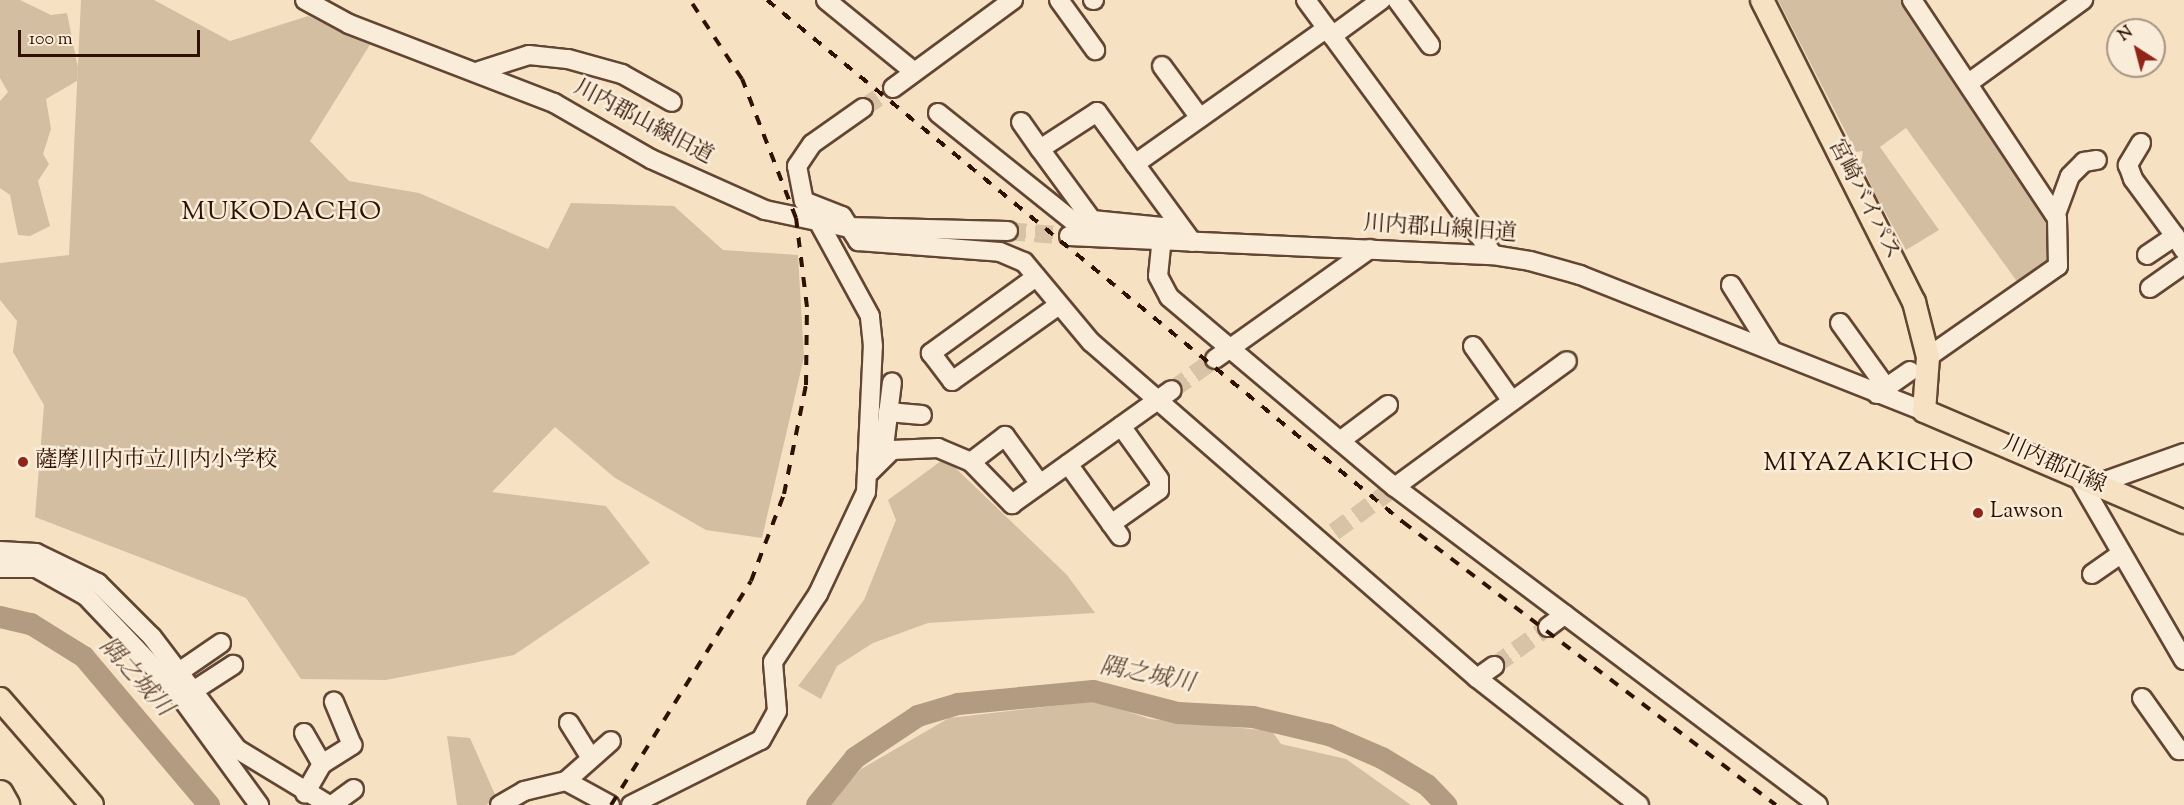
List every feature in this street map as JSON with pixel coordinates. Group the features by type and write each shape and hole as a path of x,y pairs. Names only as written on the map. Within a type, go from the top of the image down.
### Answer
{"highway":[{"path":"0,794 6,805"}],"main road":[{"name":"宮崎バイパス","path":"1762,0 1914,302 1928,357 1924,411"},
{"name":"川内郡山線","path":"1924,411 2184,522"},
{"path":"0,699 91,804"}],"street":[{"name":"川内郡山線旧道","path":"305,0 349,24 479,71 554,102 701,182 765,210 846,227 1008,231"},
{"path":"826,0 913,72"},
{"path":"893,88 1013,0"},
{"path":"1059,0 1095,50"},
{"path":"1306,0 1493,255"},
{"path":"1135,164 1200,118 1381,0"},
{"path":"1397,0 1430,45"},
{"path":"1912,0 1970,82 2056,214"},
{"path":"1970,82 2083,0"},
{"path":"479,71 529,55 568,59 622,74 672,102"},
{"path":"1162,66 1200,118"},
{"path":"863,108 812,144 797,166 804,201 842,216 846,227 858,241 1000,252 1024,262 1091,342 1165,395 1328,537 1478,678 1639,805"},
{"path":"1040,149 1097,112 1187,235"},
{"path":"938,113 1074,222 1092,220 1163,233 1161,287 1395,488 1818,805"},
{"path":"1021,122 1092,220"},
{"path":"2141,143 2132,154 2131,172 2179,243 2147,255"},
{"path":"1928,357 2058,266 2056,214 2070,176 2085,162 2097,160"},
{"path":"818,221 870,316 878,450"},
{"name":"川内郡山線旧道","path":"1069,236 1163,233 1370,249 1493,255 1580,275 1881,391 1924,411"},
{"path":"1215,359 1370,249"},
{"path":"2150,288 2184,264"},
{"path":"1036,277 931,352 952,381 1059,304"},
{"path":"1731,285 1767,336 1771,350"},
{"path":"1840,323 1881,391 1910,371"},
{"path":"1473,346 1512,401"},
{"path":"1395,488 1567,361"},
{"path":"631,805 745,752 771,727 777,711 773,662 818,594 870,472 888,412 892,381"},
{"path":"878,450 938,448 971,462 1012,504 1165,395"},
{"path":"1340,441 1388,405"},
{"path":"888,412 922,416"},
{"path":"1068,464 1116,530 1160,490 1160,479 1121,426"},
{"path":"971,462 1005,436 1040,484"},
{"path":"2097,484 2184,453"},
{"path":"2076,474 2119,555 2184,660"},
{"path":"0,551 36,553 98,584 179,672 237,749 260,802"},
{"path":"2092,574 2119,555"},
{"path":"0,567 36,568 86,596 177,692 260,802"},
{"path":"1548,627 1565,614"},
{"path":"179,672 221,643"},
{"path":"193,691 233,665"},
{"path":"1478,678 1494,666"},
{"path":"2142,698 2179,750 2184,750"},
{"path":"305,794 322,764 352,744 334,702"},
{"path":"569,723 590,756"},
{"path":"304,733 322,764"},
{"path":"500,805 524,791 566,782 590,756 611,741"},
{"path":"237,749 305,794 331,805 354,789"},
{"path":"260,802 281,779"},
{"path":"566,782 610,805"}],"shaded area":[{"path":"0,0 20,0 51,15 67,13 78,68 77,81 46,99 51,129 43,154 49,164 38,181 50,226 30,236 18,235 10,195 0,188 0,101 8,92 0,78"},
{"path":"81,0 154,0 230,41 308,16 371,43 310,141 349,181 419,193 548,249 571,203 674,206 723,250 798,255 804,357 762,538 706,530 615,478 555,427 492,492 606,506 650,563 514,655 386,680 301,679 246,598 35,517 44,405 13,352 17,321 0,300 0,263 69,255"},
{"path":"1778,0 1906,0 2048,207 2053,263 2021,287 1906,128 1880,147 1939,230 1906,250 1874,192 1861,162 1863,151 1856,152"},
{"path":"945,458 1067,575 1095,613 928,623 873,643 837,666 821,699 798,686 864,600 896,520 888,500"},
{"path":"1097,701 1150,719 1272,731 1281,744 1346,759 1411,805 829,805 861,769 949,718"},
{"path":"447,736 470,738 497,799 486,805 457,805"}],"waterway":[{"name":"隅之城川","path":"0,617 31,624 84,657 209,805"},
{"name":"隅之城川","path":"817,805 855,758 918,716 958,704 1093,691 1178,713 1253,717 1329,735 1382,758 1427,785 1446,805"}],"tunnel":[{"path":"863,108 893,88"},
{"path":"1008,231 1069,236"},
{"path":"1172,390 1215,359"},
{"path":"1334,532 1395,487"},
{"path":"1494,666 1548,627"}],"railway":[{"path":"611,805 751,581 784,494 806,385 807,307 796,218 742,79 690,0"},
{"path":"767,0 1403,522 1776,805"}],"place":[{"name":"薩摩川内市立川内小学校","path":"23,462"},
{"name":"Lawson","path":"1978,513"}],"district":[{"name":"MUKODACHO","path":"282,213"},
{"name":"MIYAZAKICHO","path":"1869,464"}]}
